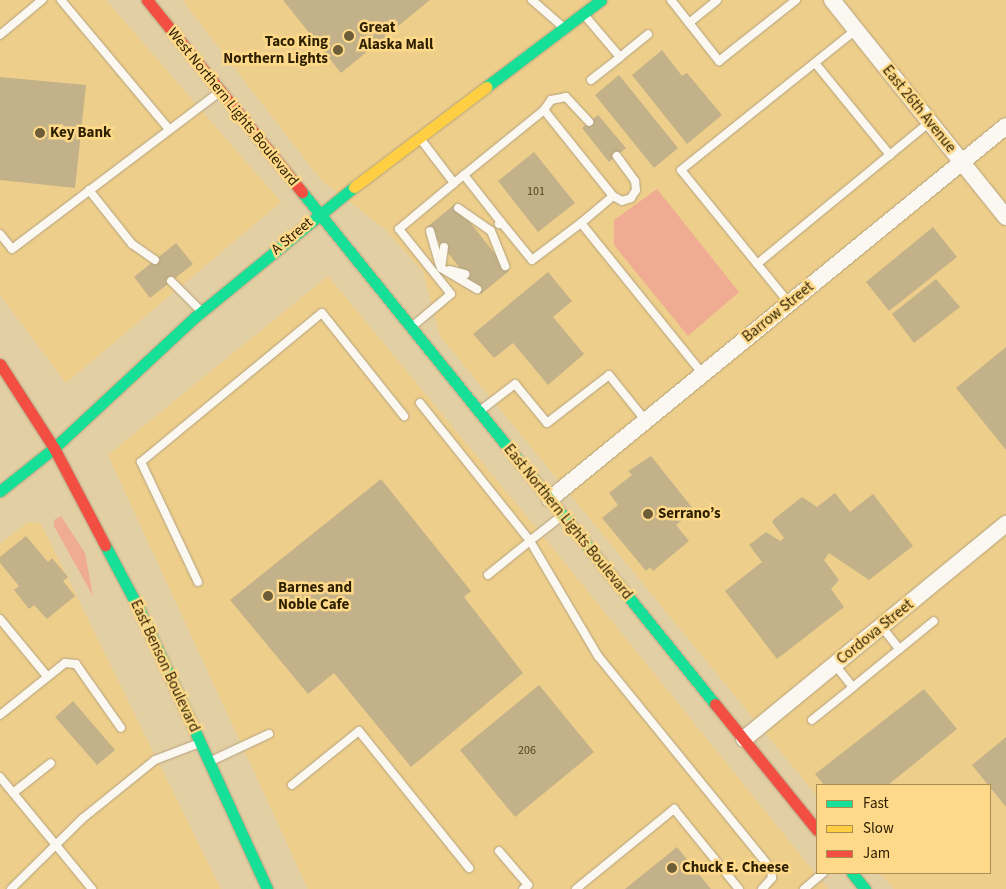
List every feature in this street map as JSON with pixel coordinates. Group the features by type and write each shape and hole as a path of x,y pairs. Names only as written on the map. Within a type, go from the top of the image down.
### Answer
{"main road":[{"name":"West Northern Lights Boulevard","path":"147,0 319,214"},
{"name":"A Street","path":"0,491 54,448 201,311 319,214 601,0"},
{"name":"East Northern Lights Boulevard","path":"319,214 816,829"},
{"name":"East Benson Boulevard","path":"0,364 54,448 139,609 267,889"},
{"path":"853,874 865,889"}],"street":[{"name":"East 26th Avenue","path":"832,0 931,121 961,162 1006,217"},
{"name":"Barrow Street","path":"550,499 1006,126"},
{"name":"Cordova Street","path":"744,740 1006,524"}],"lane":[{"path":"0,35 42,0"},
{"path":"61,0 168,128"},
{"path":"532,0 564,28"},
{"path":"671,0 719,61 792,1"},
{"path":"689,23 716,0"},
{"path":"583,13 620,57"},
{"path":"789,303 681,170 856,30"},
{"path":"591,80 648,34"},
{"path":"815,63 890,155"},
{"path":"0,234 12,249 168,128 221,91"},
{"path":"411,327 451,294 437,271 398,229 544,110 551,100 566,97 589,122"},
{"path":"544,110 613,196 622,202 632,198 636,190 636,180 617,156"},
{"path":"757,264 931,121"},
{"path":"420,138 454,183"},
{"path":"464,175 532,260 613,196"},
{"path":"89,190 132,244 155,260"},
{"path":"458,208 491,230 505,266"},
{"path":"491,230 501,222"},
{"path":"581,223 703,374"},
{"path":"472,224 491,230"},
{"path":"491,230 493,251"},
{"path":"430,231 437,271"},
{"path":"437,271 444,247"},
{"path":"437,271 465,274"},
{"path":"437,271 477,289"},
{"path":"171,281 201,311"},
{"path":"198,582 140,462 322,313 404,416"},
{"path":"480,411 515,384 546,423 609,375 646,421"},
{"path":"420,403 530,541 598,656 771,869 772,878 762,889"},
{"path":"488,575 563,515"},
{"path":"0,619 46,676"},
{"path":"812,720 934,621"},
{"path":"882,626 899,649"},
{"path":"1,711 65,663 76,664 121,728"},
{"path":"835,665 852,687"},
{"path":"292,785 359,732 469,868"},
{"path":"210,761 269,734"},
{"path":"14,888 56,846 155,760 201,743"},
{"path":"13,793 51,763"},
{"path":"0,777 92,889"},
{"path":"576,889 674,809 739,889"},
{"path":"499,851 527,888"},
{"path":"804,889 822,874"}],"shaded area":[{"path":"0,0 106,0 281,202 66,383 0,295"},
{"path":"182,0 1006,0 1006,889 894,889 881,874 991,874 991,784 816,784 816,795 440,336 423,272 385,229 321,180"},
{"path":"657,189 739,292 688,336 614,245 614,220"},
{"path":"328,276 552,547 828,889 308,889 108,455"},
{"path":"61,516 85,553 93,596 54,526 54,520"},
{"path":"28,522 41,524 221,889 0,889 0,544"}],"building":[{"name":"Great Alaska Mall","path":"283,0 430,0 341,73"},
{"path":"662,50 682,76 687,73 722,115 687,144 632,75"},
{"path":"619,75 678,148 654,168 595,95"},
{"name":"Key Bank","path":"0,77 86,85 75,188 0,180"},
{"path":"598,115 626,148 609,162 582,128"},
{"path":"534,152 575,203 538,232 498,181"},
{"path":"455,204 509,271 481,294 427,227"},
{"path":"933,227 957,257 889,311 866,282"},
{"path":"176,243 193,264 150,298 134,277"},
{"path":"548,272 572,301 553,317 584,354 548,385 513,343 494,358 473,334"},
{"path":"936,279 960,307 914,343 892,314"},
{"path":"1006,347 1006,450 956,388"},
{"name":"Serrano’s","path":"651,456 694,510 676,525 689,541 653,571 650,567 646,571 602,518 618,505 609,493 632,475 628,471"},
{"path":"381,479 471,591 464,597 523,673 411,767 334,673 308,694 230,600"},
{"path":"835,493 850,512 873,494 913,546 869,580 829,553 824,560 839,580 831,589 844,607 777,659 725,591 762,562 749,545 766,532 780,541 784,538 772,522 774,519 802,497 817,507"},
{"path":"26,536 48,562 52,558 68,577 63,581 75,596 47,619 34,605 29,609 14,590 19,586 0,563 0,557"},
{"path":"539,685 594,752 515,817 460,750"},
{"path":"924,689 957,729 889,784 823,784 815,774"},
{"path":"73,701 115,750 97,765 55,717"},
{"path":"1006,737 1006,807 991,788 991,784 987,784 972,765"},
{"name":"Chuck E. Cheese","path":"677,847 711,889 625,889"}],"traffic: fast":[{"path":"486,87 601,0"},
{"path":"0,491 54,448 195,317 354,187"},
{"path":"302,192 715,704"},
{"path":"105,545 139,609 267,889"},
{"path":"853,874 865,889"}],"traffic: slow":[{"path":"354,187 486,87"}],"traffic: jam":[{"path":"147,0 302,192"},
{"path":"0,364 54,448 105,545"},
{"path":"715,704 816,829"}],"place":[{"name":"Great Alaska Mall","path":"349,36"},
{"name":"Taco King Northern Lights","path":"338,50"},
{"name":"Key Bank","path":"40,133"},
{"name":"Serrano’s","path":"648,514"},
{"name":"Barnes and Noble Cafe","path":"268,596"},
{"name":"Chuck E. Cheese","path":"672,868"}]}
